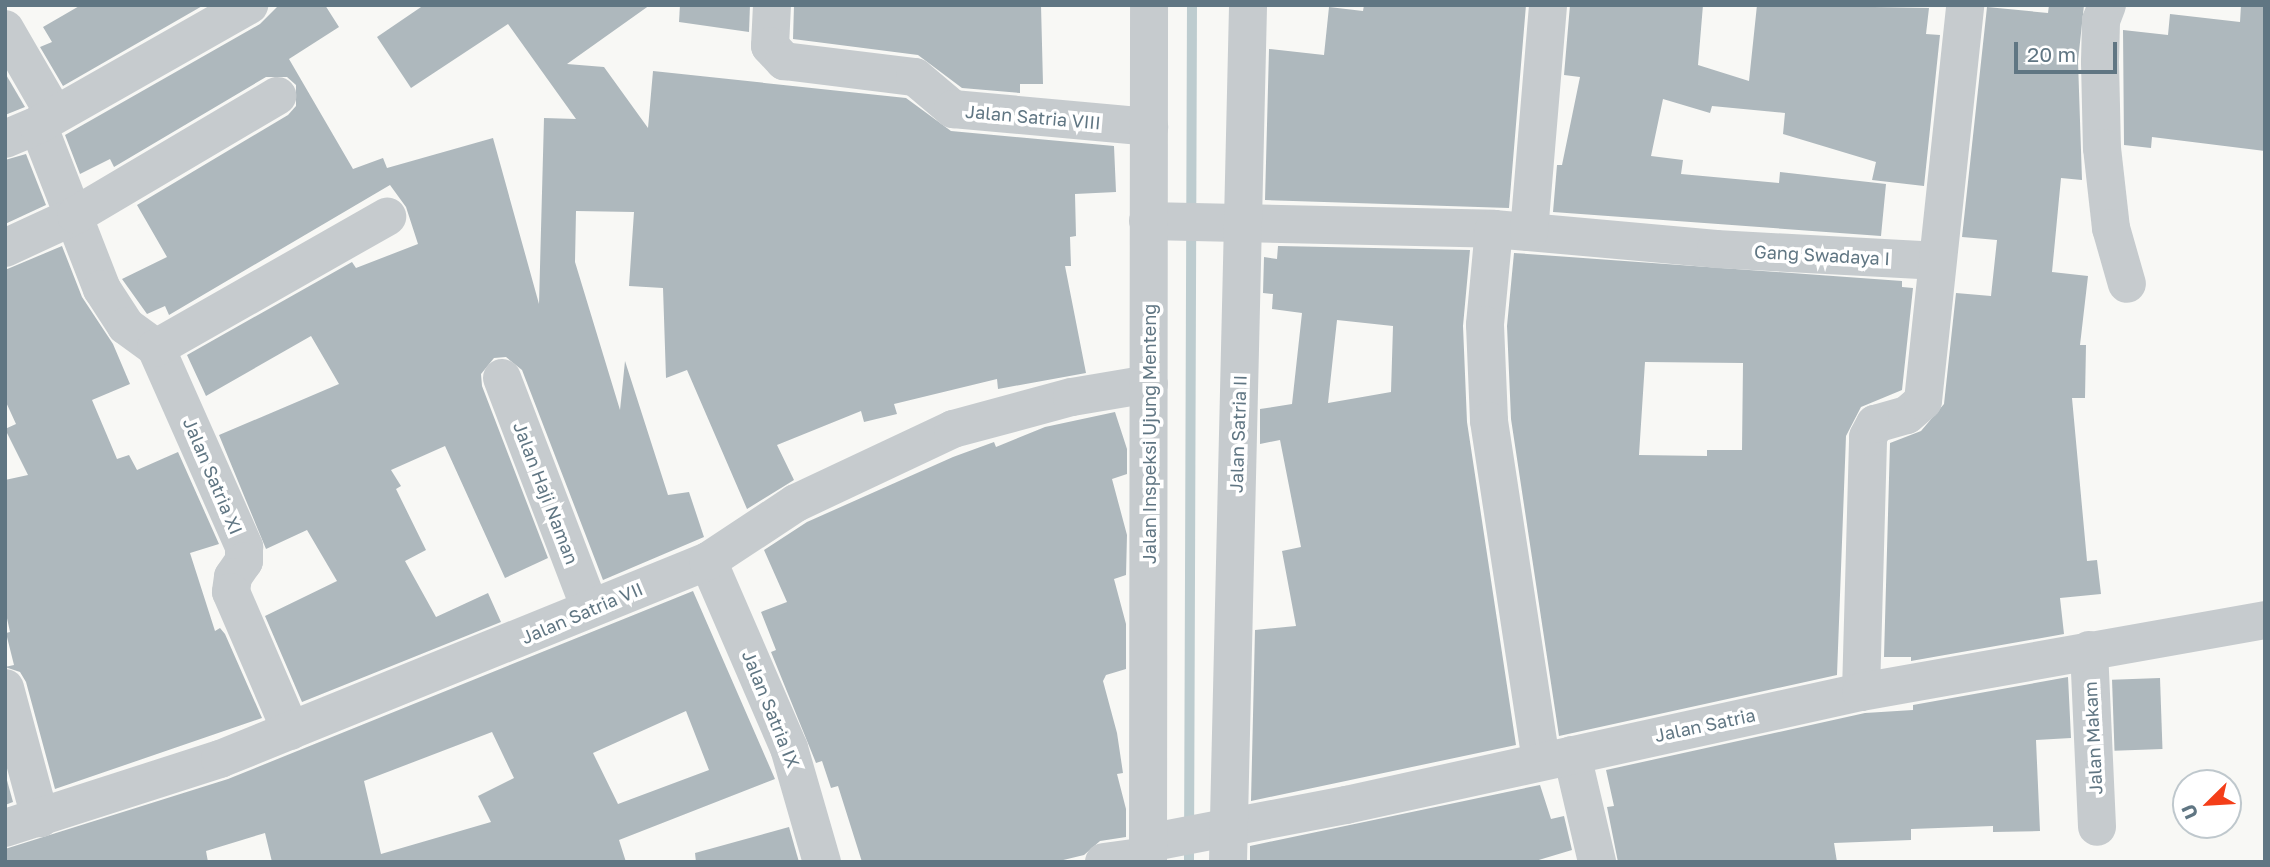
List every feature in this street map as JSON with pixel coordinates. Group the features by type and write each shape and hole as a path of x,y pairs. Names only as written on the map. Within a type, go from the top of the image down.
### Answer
{"street":[{"path":"32,126 249,5"},
{"name":"Jalan Satria VIII","path":"772,5 770,46 784,61 915,77 953,110 1149,127"},
{"name":"Jalan Inspeksi Ujung Menteng","path":"1149,5 1149,127 1158,221 1149,384 1150,850"},
{"name":"Jalan Satria II","path":"1225,839 1229,222 1248,5"},
{"path":"1548,5 1511,231 1485,325 1489,421 1557,758 1597,862"},
{"path":"1861,692 1868,437 1875,424 1907,415 1923,401 1935,261 1965,5"},
{"path":"2107,5 2100,48 2102,148 2111,228 2127,284"},
{"path":"5,29 32,126 76,215 102,289 116,313 163,361 387,217"},
{"path":"5,248 76,215 277,96"},
{"name":"Gang Swadaya I","path":"1158,221 1511,231 1716,249 1935,261"},
{"name":"Jalan Satria XI","path":"163,361 244,547 244,561 233,576 230,592 291,731"},
{"name":"Jalan Haji Naman","path":"502,378 590,608"},
{"name":"Jalan Satria VII","path":"22,823 291,731 708,561 796,503 953,429 1072,397 1149,384"},
{"name":"Jalan Satria IX","path":"708,561 789,748 822,862"},
{"name":"Jalan Satria","path":"1104,862 1150,850 1225,839 1557,758 1861,692 2265,620"},
{"name":"Jalan Makam","path":"2089,650 2097,827"},
{"path":"5,688 22,823"}],"building":[{"path":"81,5 204,5 63,86 40,47 52,42 43,27"},
{"path":"279,5 325,5 339,27 289,59 353,169 383,158 387,168 493,138 539,304 544,118 576,119 508,24 411,88 377,37 424,5 650,5 567,64 604,67 648,128 653,71 906,98 951,131 1114,146 1116,192 1075,194 1076,236 1070,237 1071,266 1065,266 1086,373 998,389 997,379 894,404 897,414 864,422 861,411 777,445 794,480 747,509 687,370 666,378 663,288 629,286 634,212 576,211 575,262 620,410 625,361 668,495 689,492 704,537 603,580 522,370 506,357 494,358 481,374 482,386 548,558 505,578 445,446 391,470 401,486 396,489 426,550 405,561 436,617 488,593 501,622 302,702 265,616 337,581 307,530 266,549 219,435 339,384 311,336 206,396 187,355 352,262 356,268 418,244 406,207 390,185 169,315 165,306 147,314 122,279 167,257 137,205 288,115 296,106 296,85 287,77 266,77 114,167 110,159 80,174 65,135 260,24"},
{"path":"680,5 750,5 749,32 679,22"},
{"path":"794,5 1041,5 1043,84 1020,84 1020,93 962,88 918,55 793,39"},
{"path":"1364,5 1526,5 1509,208 1265,200 1269,49 1324,55 1329,7 1363,11"},
{"path":"1570,5 1703,5 1698,65 1749,81 1757,5 1929,8 1926,34 1940,35 1924,186 1872,180 1876,162 1783,134 1785,113 1712,106 1710,113 1663,99 1651,156 1683,160 1681,174 1779,183 1780,172 1886,184 1881,236 1553,212 1557,165 1562,165 1580,77 1564,75"},
{"path":"2049,5 2084,5 2078,61 2082,180 2061,178 2052,272 2088,276 2080,345 2086,345 2085,398 2072,398 2087,561 2097,560 2101,594 2060,598 2064,634 1911,661 1911,657 1884,657 1890,443 1921,431 1944,404 1956,293 1991,296 1997,240 1962,237 1987,7 2048,13"},
{"path":"2241,5 2265,5 2265,151 2152,137 2151,148 2124,145 2123,30 2168,35 2170,14 2240,22"},
{"path":"5,73 25,107 5,115"},
{"path":"26,154 46,205 5,224 5,160"},
{"path":"62,246 82,297 113,344 130,384 92,400 117,459 129,455 137,470 178,452 219,544 190,553 215,631 220,628 225,634 262,718 55,789 26,682 20,672 5,667 14,665 6,633 10,632 5,609 5,480 28,475 5,429 16,424 5,400 5,270"},
{"path":"1278,246 1470,250 1463,326 1467,422 1516,745 1251,801 1255,630 1296,626 1282,551 1301,547 1280,440 1260,444 1260,409 1292,404 1302,313 1272,309 1273,294 1263,293 1264,257 1277,259","holes":["1337,320 1393,326 1391,392 1328,403"]},
{"path":"1514,253 1902,281 1902,287 1913,288 1902,390 1861,407 1846,436 1837,675 1559,736 1511,419 1507,326","holes":["1645,362 1743,363 1742,450 1707,450 1707,456 1639,455"]},
{"path":"1115,412 1127,449 1127,474 1112,479 1127,535 1126,575 1114,579 1126,624 1126,669 1106,675 1103,681 1117,733 1123,773 1117,774 1126,809 1126,837 1100,841 1084,855 1055,862 862,862 838,786 831,788 822,761 816,763 771,652 776,650 761,612 787,602 764,550 807,522 953,457 994,442 996,447 1045,427"},
{"path":"693,591 775,779 619,840 626,862 272,862 265,833 206,851 208,862 5,862 5,849 228,779","holes":["686,711 709,770 618,804 593,753","492,732 514,778 478,796 491,822 381,854 364,781"]},
{"path":"2068,677 2071,738 2036,740 2040,831 1993,832 1993,826 1911,829 1911,840 1834,843 1837,862 1618,862 1607,807 1614,806 1606,770 1865,713 1913,710 1913,705"},
{"path":"2160,678 2162,749 2115,751 2112,680"},
{"path":"5,773 13,802 5,805"},
{"path":"1540,785 1551,819 1564,816 1572,850 1532,862 1250,862 1250,846"},
{"path":"789,827 799,862 696,862 695,853"}],"waterway":[{"path":"1189,862 1192,5"}]}
